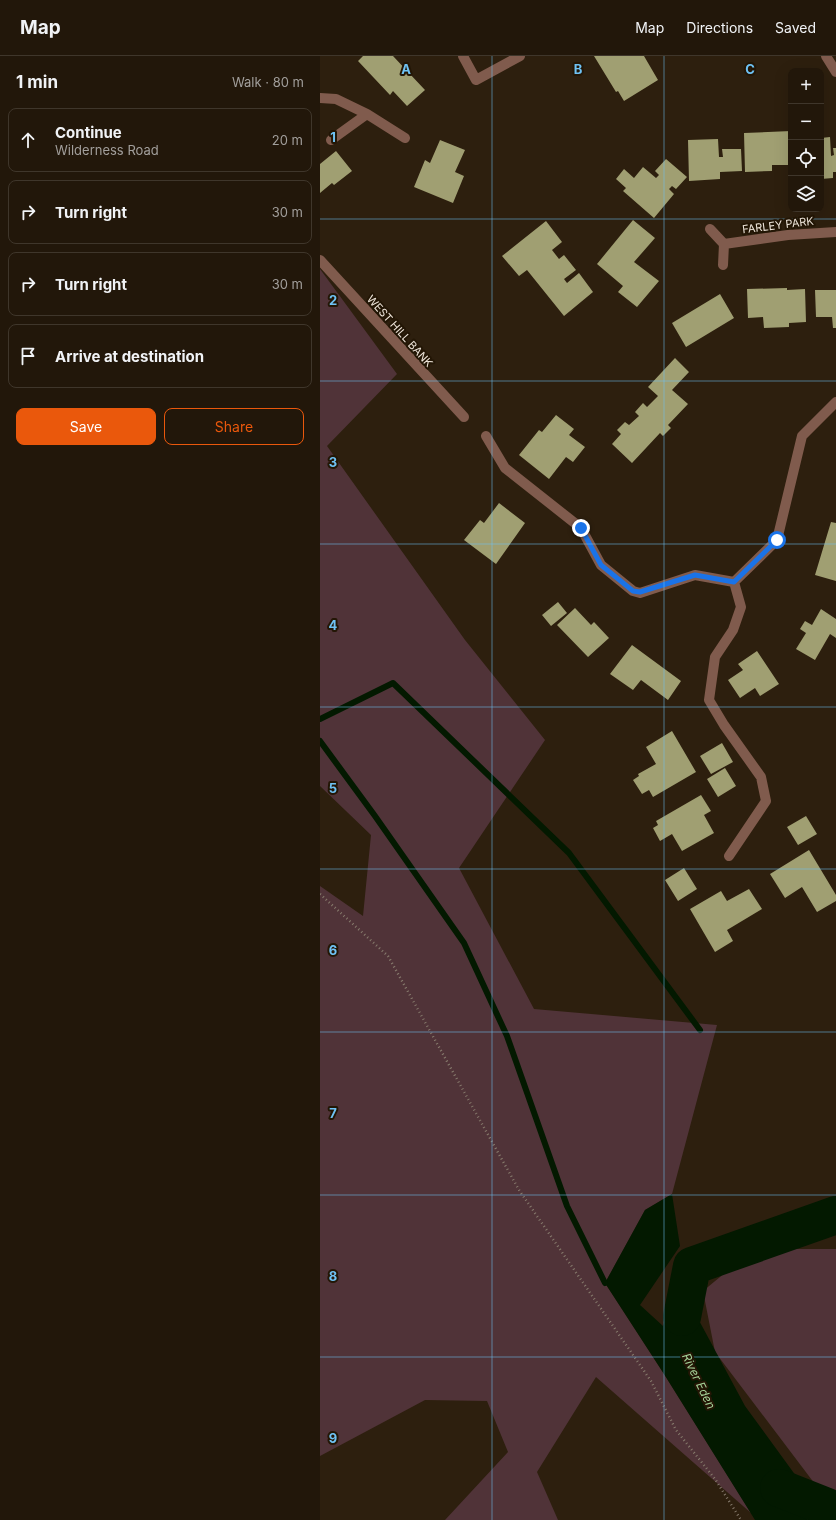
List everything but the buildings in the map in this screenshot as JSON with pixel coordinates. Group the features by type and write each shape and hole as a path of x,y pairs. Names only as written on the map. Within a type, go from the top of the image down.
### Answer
{"street":[{"path":"463,56 476,80 520,56"},
{"path":"826,56 836,72"},
{"path":"320,98 336,99 367,114 405,138"},
{"path":"331,140 367,114"},
{"path":"710,229 724,244 723,265"},
{"name":"FARLEY PARK","path":"724,244 788,235 836,232"},
{"name":"WEST HILL BANK","path":"320,260 464,417"},
{"path":"734,582 777,540 802,436 836,402"},
{"path":"486,436 505,468 581,528 601,565 633,591 640,592 695,575 734,582"},
{"path":"729,856 766,801 761,777 724,725 709,700 715,657 733,630 741,607 734,582"}],"path":[{"path":"320,894 388,956 519,1190 651,1381 676,1430 715,1479 741,1520"}],"shaded area":[{"path":"320,269 397,374 327,446 465,640 545,740 459,868 534,1009 717,1025 672,1194 645,1210 605,1283 751,1513 596,1377 537,1472 558,1520 445,1520 508,1452 487,1401 425,1400 320,1456 320,886 363,916 371,835 320,786"},
{"path":"754,1249 836,1249 836,1500 827,1500 715,1352 703,1291"}],"water":[{"path":"672,1194 680,1246 640,1305 663,1326 674,1284 692,1266 688,1300 745,1406 796,1476 827,1507 807,1520 755,1520 605,1283 645,1210"}],"waterway":[{"path":"320,719 393,683 569,853 700,1030"},
{"path":"320,741 375,816 464,943 507,1036 567,1206 605,1283"},
{"name":"River Eden","path":"682,1317 692,1266 836,1215"},
{"name":"River Eden","path":"779,1488 827,1507 835,1513"}],"route":[{"path":"581,528 601,565 633,591 640,592 695,575 734,582 777,540"}]}
